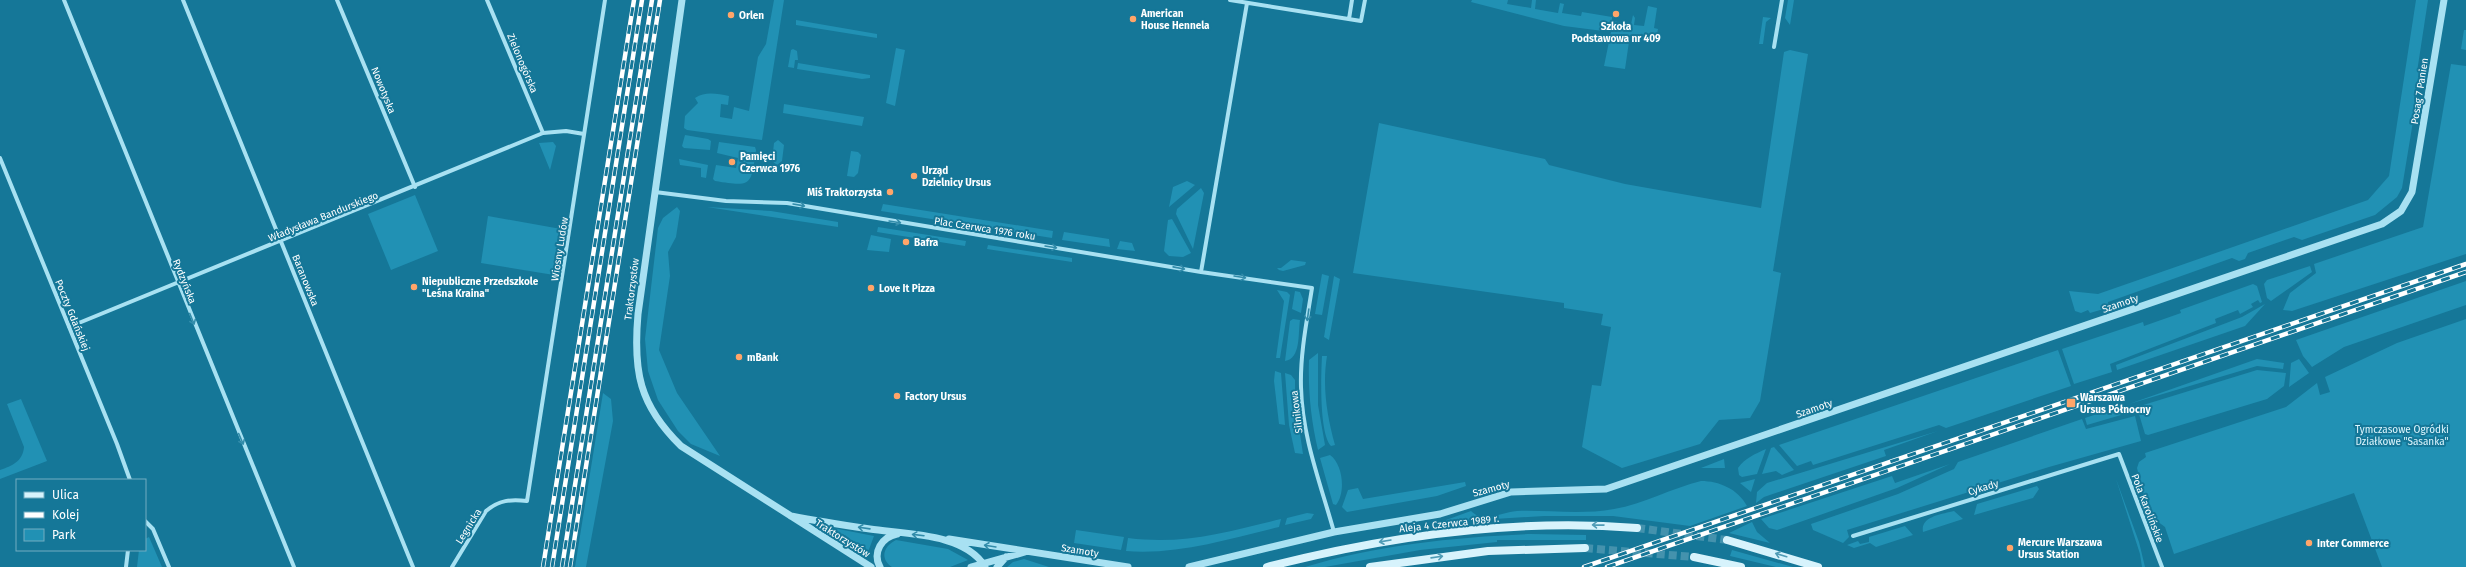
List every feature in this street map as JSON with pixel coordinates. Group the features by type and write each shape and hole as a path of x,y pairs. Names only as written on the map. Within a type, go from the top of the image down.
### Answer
{"main road":[{"name":"Aleja 4 Czerwca 1989 r.","path":"1267,567 1333,550 1449,532 1510,526 1572,525 1637,528"},
{"path":"1727,540 1818,567"},
{"path":"1370,567 1488,551 1585,548"},
{"path":"1694,557 1741,567"}],"street":[{"name":"Rydzyńska","path":"64,0 294,567"},
{"name":"Baranowska","path":"183,0 413,567"},
{"name":"Nowotyska","path":"337,0 415,186"},
{"name":"Zielonogórska","path":"487,0 543,133"},
{"name":"Wiosny Ludów","path":"527,501 605,0"},
{"name":"Traktorzystów","path":"682,0 643,272 635,350 637,369 648,403 668,433 681,446 785,514 871,567"},
{"path":"1230,0 1361,21 1365,0"},
{"path":"1349,19 1352,0"},
{"path":"1774,46 1782,0"},
{"name":"Posag 7 Panien","path":"2413,185 2444,0"},
{"path":"1202,272 1247,3"},
{"name":"Władysława Bandurskiego","path":"69,327 178,282 282,242 543,133 566,131 584,134"},
{"name":"Poczty Gdańskiej","path":"0,158 130,479"},
{"name":"Szamoty","path":"1188,567 1334,532 1440,514 1510,492 1597,491 1617,485 2382,224 2401,211 2409,199 2413,185"},
{"name":"Plac Czerwca 1976 roku","path":"655,192 726,201 787,203 1202,272 1312,288"},
{"name":"Silnikowa","path":"1312,288 1304,342 1301,386 1305,432 1334,532"},
{"name":"Cykady","path":"1853,536 2119,454"},
{"name":"Pola Karolińskie","path":"2119,454 2162,567"},
{"name":"Legnicka","path":"452,567 486,511 493,505 513,499 527,501"},
{"name":"Traktorzystów","path":"785,514 826,523 935,537 964,548 984,565"},
{"path":"146,522 153,529 169,567"},
{"name":"Traktorzystów","path":"880,567 877,562 877,551 882,542 891,535 902,533"},
{"name":"Szamoty","path":"935,537 1128,567"},
{"path":"126,567 128,551"},
{"name":"Szamoty","path":"971,567 984,565 1006,556 1029,552"},
{"path":"997,567 1006,556"}],"green space":[{"path":"774,0 784,0 762,140 687,130 684,128 685,116 698,103 695,98 703,94 720,94 729,96 728,105 721,104 720,117 732,119 734,107 749,111 758,57 766,44"},
{"path":"1472,0 1508,0 1507,4 1531,8 1532,0 1536,0 1535,9 1558,13 1560,3 1564,4 1562,13 1581,16 1582,12 1612,17 1612,21 1631,24 1633,15 1635,18 1634,25 1644,26 1648,6 1657,8 1654,28 1658,29 1656,39 1630,35 1625,69 1604,66 1611,32 1564,26 1471,2"},
{"path":"1788,0 1794,0 1790,25 1785,18"},
{"path":"2416,0 2428,0 2417,72 2421,73 2402,188 2397,197 2375,215 2302,240 2294,237 2248,253 2245,259 2239,261 2232,258 2108,302 2107,308 2090,313 2088,310 2081,313 2075,311 2069,291 2098,294 2368,200 2389,176"},
{"path":"1763,17 1771,18 1766,22 1763,44 1759,44"},
{"path":"796,20 877,34 877,38 796,25"},
{"path":"2464,30 2466,30 2466,50 2461,49"},
{"path":"896,48 905,50 895,106 886,103"},
{"path":"793,49 797,51 798,60 795,60 794,68 788,67 791,50"},
{"path":"1790,50 1808,54 1773,271 1781,273 1760,401 1750,418 1719,420 1700,444 1622,468 1582,447 1592,385 1601,386 1611,327 1601,325 1603,314 1564,308 1564,303 1353,273 1379,123 1545,159 1549,165 1625,184 1761,208 1784,52"},
{"path":"798,63 870,75 870,78 862,79 797,69"},
{"path":"2451,64 2466,66 2466,254 2292,311 2283,310 2290,293 2316,273 2314,264 2423,227"},
{"path":"784,104 864,117 862,126 783,113"},
{"path":"685,135 708,139 711,141 710,150 684,148 682,146"},
{"path":"778,140 784,145 782,161 777,165 772,161 774,143"},
{"path":"553,142 556,146 550,170 539,143"},
{"path":"719,142 755,147 756,150 753,171 748,181 736,184 715,181 713,179 716,165 736,168 738,158 717,153"},
{"path":"851,151 858,152 861,155 858,173 854,177 847,176"},
{"path":"679,159 708,165 706,178 701,177 701,168 680,165"},
{"path":"1187,181 1195,185 1169,207 1173,187"},
{"path":"1201,188 1204,193 1193,249 1176,214 1177,209"},
{"path":"415,195 438,251 391,270 368,214"},
{"path":"883,204 1053,231 1052,238 881,211"},
{"path":"677,207 680,211 676,237 668,252 670,276 659,350 677,393 720,456 691,444 678,431 658,400 648,371 645,339 658,228 663,218"},
{"path":"707,207 771,211 838,222 838,227"},
{"path":"488,216 561,229 554,275 481,263"},
{"path":"1172,219 1191,253 1183,257 1169,256 1164,251 1168,220"},
{"path":"878,227 966,241 965,246 877,232"},
{"path":"1064,232 1109,239 1110,247 1062,240"},
{"path":"871,235 891,239 889,252 867,250"},
{"path":"1120,241 1132,243 1135,251 1117,249"},
{"path":"988,245 1072,258 1072,262 987,249"},
{"path":"1291,260 1306,262 1305,265 1283,271 1277,268 1281,268"},
{"path":"2310,266 2312,272 2271,301 2267,298 2264,284 2267,280"},
{"path":"1322,274 1329,276 1322,315 1315,314"},
{"path":"1334,276 1340,279 1329,340 1324,337"},
{"path":"2466,281 2466,305 2344,347 2312,367 2303,356 2296,340"},
{"path":"2253,284 2257,286 2262,302 2260,303 2258,300 2251,304 2253,307 2240,314 2238,310 2215,319 2216,323 2110,364 2112,372 2074,384 2062,349 2143,322 2144,326 2181,313 2180,310"},
{"path":"1277,290 1287,292 1290,295 1280,358 1276,358 1284,301"},
{"path":"1295,291 1300,292 1303,299 1301,313 1292,309"},
{"path":"2265,304 2245,326 2117,370 2116,365 2242,317"},
{"path":"1293,319 1300,320 1298,345 1294,356 1285,361 1290,321"},
{"name":"Tymczasowe Ogródki Działkowe \"Sasanka\"","path":"2466,319 2466,567 2382,567 2354,493 2174,554 2165,527 2153,518 2146,505 2137,468 2139,462 2146,457 2145,453 2286,407 2317,383 2320,395 2330,392 2325,377 2397,343"},
{"path":"2058,350 2071,386 1946,428 1939,425 1813,465 1811,461 1797,466 1779,445"},
{"path":"1318,353 1318,405 1325,445 1318,450 1310,405 1309,360"},
{"path":"1322,356 1327,356 1325,390 1335,445 1331,446 1324,429 1321,389"},
{"path":"2257,359 2284,363 2283,369 2257,366 2129,404"},
{"path":"2299,359 2309,373 2289,387 2291,363"},
{"path":"2257,370 2286,373 2284,386 2267,399 2148,435 2145,434 2138,411 2123,415 2121,406 2127,410"},
{"path":"1275,371 1281,373 1285,425 1279,424 1274,381"},
{"path":"1285,373 1291,375 1295,380 1295,400 1303,454 1295,453 1289,425"},
{"path":"603,393 611,399 613,421 586,567 575,567"},
{"path":"21,399 47,461 0,479 0,470 9,467 22,456 24,447 7,404"},
{"path":"2118,407 2121,415 2087,425 2085,418"},
{"path":"2135,416 2141,441 2049,467 1847,530 1849,537 1843,543 1813,530 1811,524 1898,494 1954,469 1958,462 2082,419 2086,429"},
{"path":"1938,431 1884,450 1886,456 1764,497 1756,503 1757,492 1767,483"},
{"path":"1774,447 1794,470 1782,475 1776,471 1762,474 1771,448"},
{"path":"1766,449 1757,474 1742,477 1739,475 1738,468 1744,462 1750,457"},
{"path":"1330,455 1338,465 1342,479 1341,493 1336,505 1333,504 1320,458"},
{"path":"1724,459 1725,468 1701,468"},
{"path":"1950,464 1897,488 1777,530 1769,528 1761,519 1892,476 1895,483"},
{"path":"1755,479 1751,492 1740,483"},
{"path":"2116,479 2139,542 2145,567 2142,567 2140,554"},
{"path":"1701,481 1721,484 1727,487 1739,495 1747,506 1690,526 1613,516 1544,516 1446,522 1446,520 1471,511 1481,517 1487,517 1517,511 1602,511 1636,504"},
{"path":"1465,482 1466,486 1437,496 1347,512 1342,507 1348,490 1358,488 1363,499"},
{"path":"2037,486 2039,489 2033,498 1974,515 1977,504"},
{"path":"1954,511 1963,519 1923,532 1925,522 1929,519"},
{"path":"1307,513 1314,514 1311,519 1285,525 1287,518"},
{"path":"1281,519 1279,527 1203,545 1165,551 1126,551 1128,538 1168,540 1205,536"},
{"path":"1752,522 1757,532 1770,543 1729,533"},
{"path":"1905,526 1913,535 1876,547 1870,543 1854,548 1847,545 1858,541 1860,544 1869,542 1869,537"},
{"path":"832,529 874,536 868,552"},
{"path":"1076,530 1124,537 1121,550 1074,543"},
{"path":"1530,534 1586,535 1586,540 1497,540 1497,542 1420,550 1325,567 1305,567 1332,559 1416,543 1473,537"},
{"path":"149,537 162,567 137,567 139,551 146,551 146,538"},
{"path":"896,540 948,549 968,560 950,567 892,567 885,560 884,556 888,545"},
{"path":"1732,550 1793,567 1776,567 1730,556"},
{"path":"1024,559 1049,567 1007,567 1013,562"}],"tunnel":[{"path":"1637,528 1727,540"},
{"path":"1585,548 1694,557"}],"railway":[{"path":"543,567 634,0"},
{"path":"552,567 642,0"},
{"path":"562,567 652,0"},
{"path":"570,567 660,0"},
{"path":"1584,567 2466,264"},
{"path":"1607,567 2466,272"}],"place":[{"name":"Szkoła Podstawowa nr 409","path":"1616,14"},
{"name":"Orlen","path":"731,15"},
{"name":"American House Hennela","path":"1133,19"},
{"name":"Pamięci Czerwca 1976","path":"732,162"},
{"name":"Urząd Dzielnicy Ursus","path":"914,176"},
{"name":"Miś Traktorzysta","path":"890,192"},
{"name":"Bafra","path":"906,242"},
{"name":"Niepubliczne Przedszkole \"Leśna Kraina\"","path":"414,287"},
{"name":"Love It Pizza","path":"871,288"},
{"name":"mBank","path":"739,357"},
{"name":"Factory Ursus","path":"897,396"},
{"name":"Warszawa Ursus Północny","path":"2071,403"},
{"name":"Inter Commerce","path":"2309,543"},
{"name":"Mercure Warszawa Ursus Station","path":"2010,548"}]}
